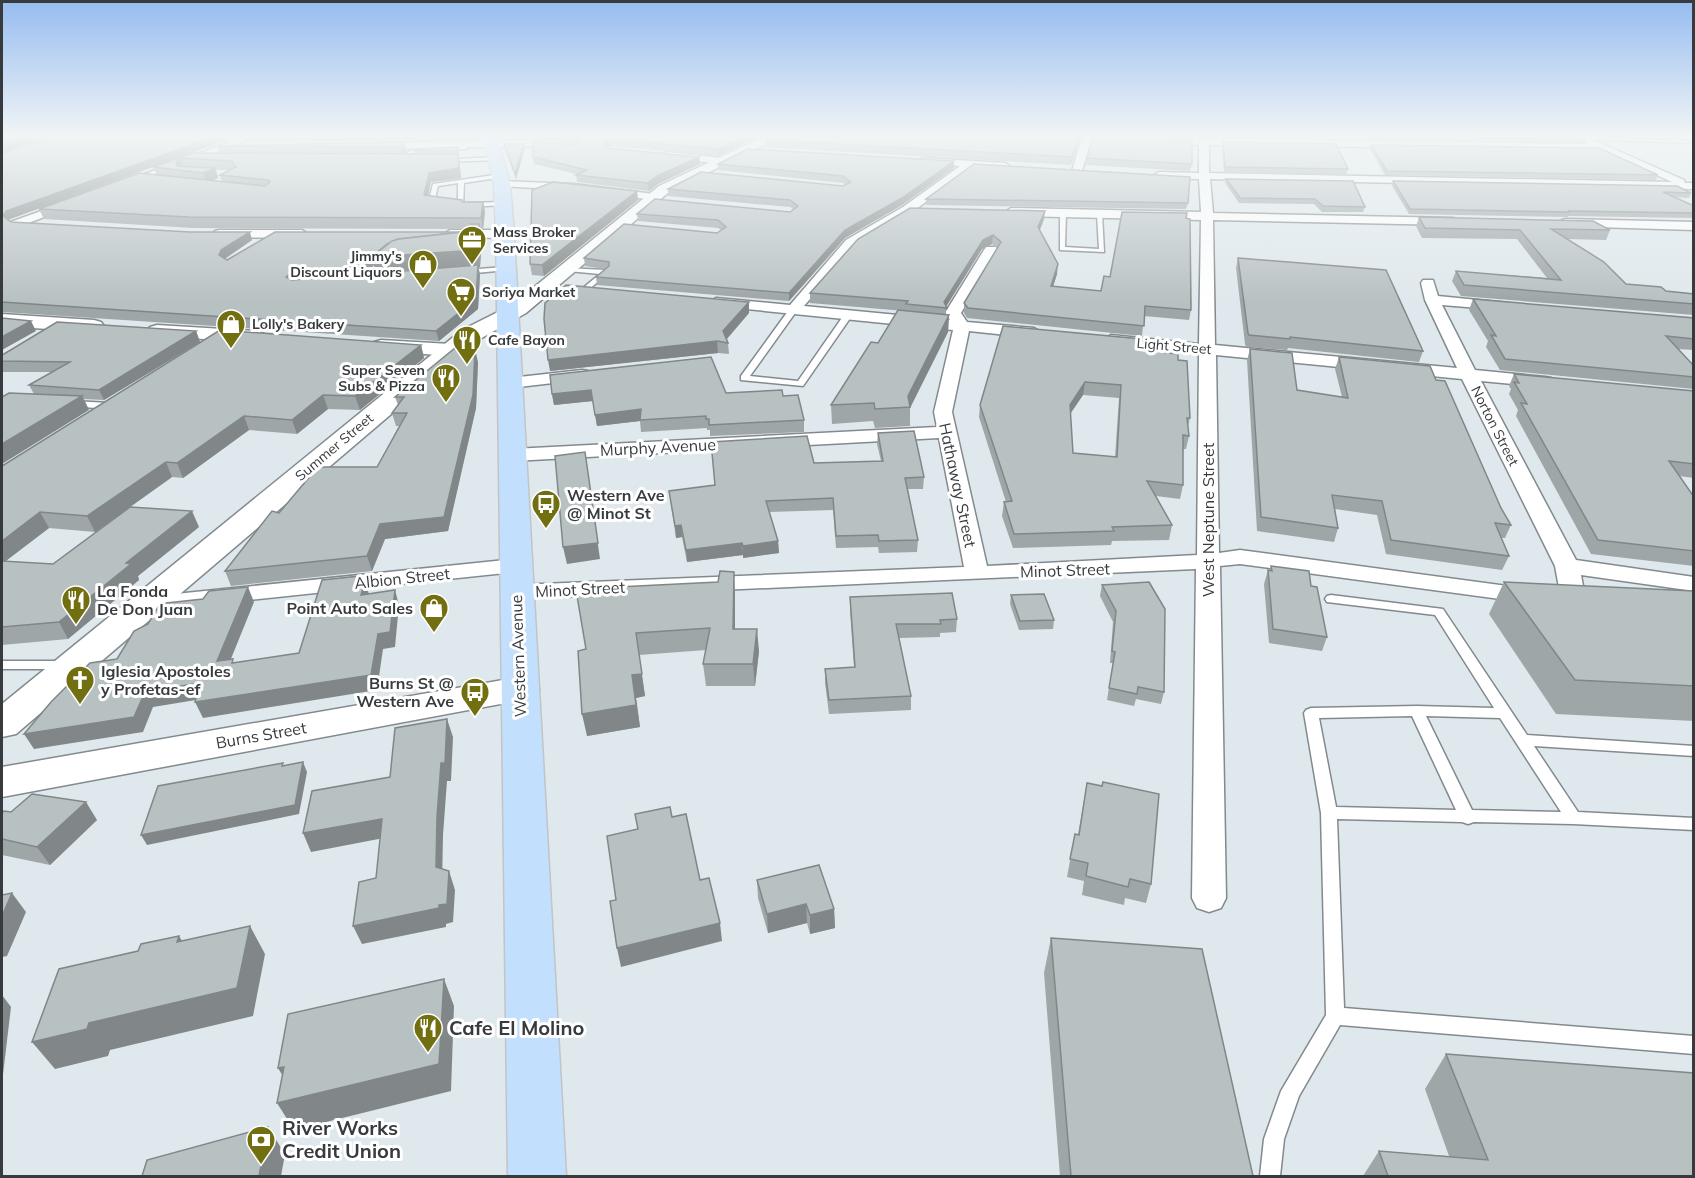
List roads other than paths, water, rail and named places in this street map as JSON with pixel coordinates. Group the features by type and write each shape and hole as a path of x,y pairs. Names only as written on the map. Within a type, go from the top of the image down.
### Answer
{"main road":[{"name":"Western Avenue","path":"502,192 537,1176"},
{"name":"Summer Street","path":"2,724 470,334 519,309 621,226 667,192"},
{"name":"Burns Street","path":"2,782 520,689"}],"street":[{"path":"604,192 657,199"},
{"path":"794,309 852,243 907,210 932,192"},
{"name":"West Neptune Street","path":"1205,192 1208,349 1209,898"},
{"path":"2,229 83,199"},
{"path":"907,210 929,210"},
{"path":"996,212 1466,221"},
{"path":"1550,223 1694,226"},
{"path":"15,224 45,226"},
{"path":"621,226 643,228"},
{"path":"207,234 320,234"},
{"path":"257,246 274,234"},
{"path":"434,234 505,234"},
{"name":"Hathaway Street","path":"977,573 943,412 962,326 953,313 991,250"},
{"path":"547,286 609,292"},
{"name":"Norton Street","path":"1515,307 1430,291 1469,375 1567,566"},
{"path":"701,300 1056,334"},
{"path":"2,320 118,328"},
{"path":"41,336 61,324"},
{"path":"140,329 271,338"},
{"path":"200,350 223,335"},
{"name":"Light Street","path":"1091,338 1563,384"},
{"path":"360,344 450,350"},
{"path":"510,383 602,373"},
{"path":"81,425 130,394"},
{"name":"Murphy Avenue","path":"513,455 947,432"},
{"name":"Minot Street","path":"516,579 977,573 1162,566 1240,557 1575,602 1567,566"},
{"path":"1567,566 1694,584"},
{"name":"Albion Street","path":"146,604 516,579"}],"lane":[{"path":"432,192 431,204 445,206"},
{"path":"461,192 461,206"},
{"path":"453,206 503,204"},
{"path":"1063,213 1062,249 1102,251 1100,214"},
{"path":"462,272 505,269"},
{"path":"568,269 606,272 586,290"},
{"path":"794,309 744,378 800,384 849,314"},
{"path":"66,404 110,406"},
{"path":"1330,599 1439,612 1573,818"},
{"path":"2,665 73,665"},
{"path":"1270,1176 1274,1139 1291,1091 1335,1016 1329,813 1311,713 1417,711 1505,713"},
{"path":"1417,711 1468,818"},
{"path":"1523,740 1694,751"},
{"path":"1329,813 1468,818 1573,818 1694,824"},
{"path":"1335,1016 1694,1045"}],"place":[{"name":"Mass Broker Services","path":"472,266"},
{"name":"Jimmy's Discount Liquors","path":"423,290"},
{"name":"Soriya Market","path":"461,318"},
{"name":"Lolly's Bakery","path":"231,350"},
{"name":"Cafe Bayon","path":"467,366"},
{"name":"Super Seven Subs & Pizza","path":"446,404"},
{"name":"Western Ave @ Minot St","path":"546,530"},
{"name":"La Fonda De Don Juan","path":"76,626"},
{"name":"Point Auto Sales","path":"434,634"},
{"name":"Iglesia Apostoles y Profetas-ef","path":"80,706"},
{"name":"Burns St @ Western Ave","path":"475,718"},
{"name":"Cafe El Molino","path":"428,1054"},
{"name":"River Works Credit Union","path":"261,1166"}]}
